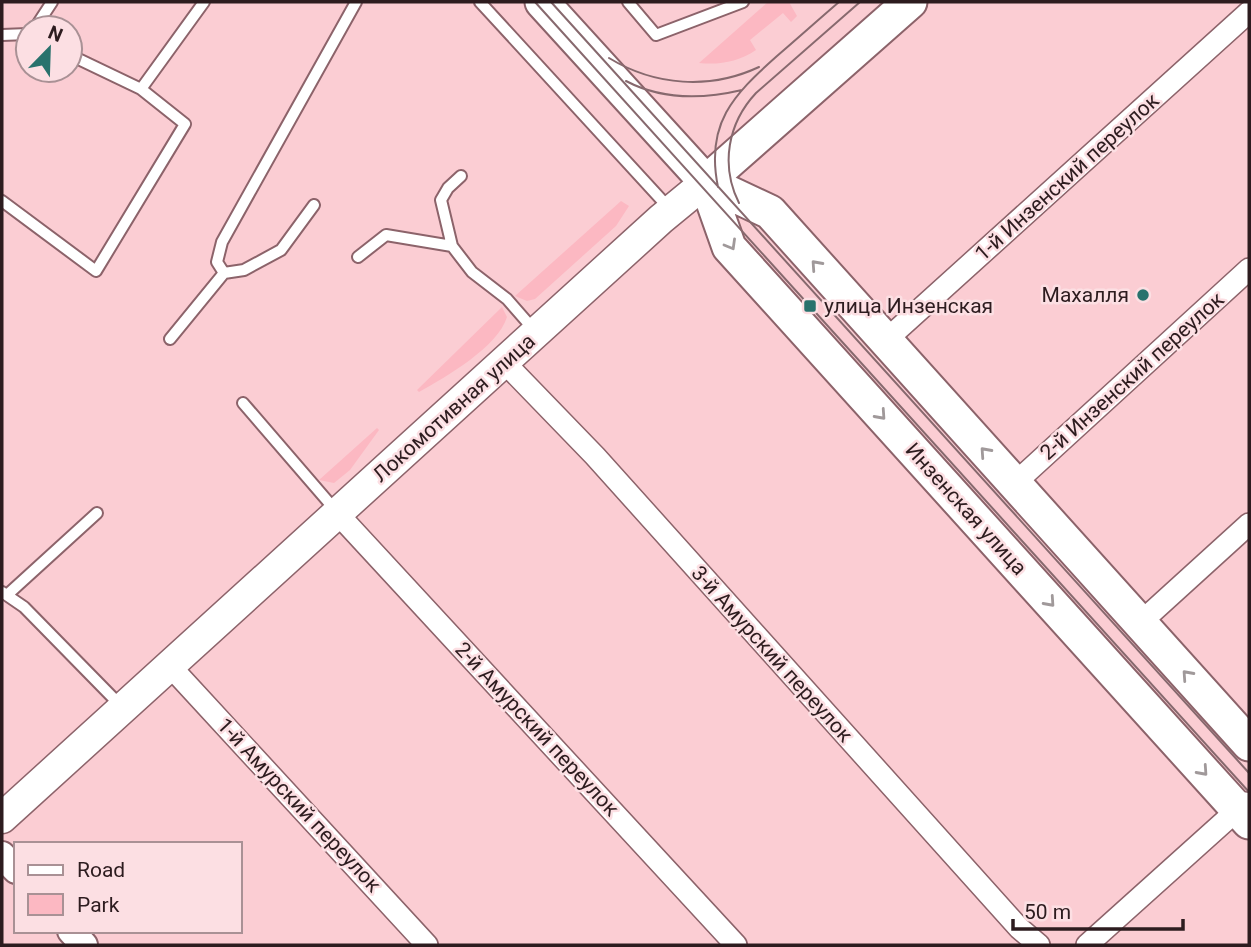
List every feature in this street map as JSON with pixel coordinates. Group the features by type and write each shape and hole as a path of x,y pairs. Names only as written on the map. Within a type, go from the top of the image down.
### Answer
{"main road":[{"name":"Инзенская улица","path":"542,2 706,182 770,212 1249,744"},
{"name":"Локомотивная улица","path":"2,818 671,210 910,2"},
{"name":"Инзенская улица","path":"706,182 729,247 1245,810"}],"street":[{"name":"1-й Инзенский переулок","path":"884,341 1249,12"},
{"name":"2-й Инзенский переулок","path":"1014,484 1249,269"},
{"name":"3-й Амурский переулок","path":"505,363 595,456 1010,918 1039,945"},
{"name":"2-й Амурский переулок","path":"337,513 736,945"},
{"path":"1140,623 1249,524"},
{"name":"1-й Амурский переулок","path":"170,666 427,945"},
{"path":"1087,945 1245,810"},
{"path":"2,855 14,868"}],"lane":[{"path":"141,89 204,2"},
{"path":"224,273 217,262 222,242 356,2"},
{"path":"480,2 671,210"},
{"path":"628,2 656,36 743,2"},
{"path":"2,201 96,271 185,124 141,89 84,62"},
{"path":"461,176 448,188 441,200 452,246 472,272 507,299 537,333"},
{"path":"170,340 224,273 244,270 281,250 314,205"},
{"path":"358,257 386,235 452,246"},
{"path":"243,403 337,513"},
{"path":"97,513 5,594 24,607 123,708"}],"green space":[{"path":"768,2 789,2 797,16 791,22 783,13 750,40 756,50 736,60 714,64 699,63"},
{"path":"621,201 629,206 616,226 535,299 527,301 515,296"},
{"path":"502,307 507,317 502,328 482,350 443,378 419,392 417,390"},
{"path":"377,428 379,430 350,470 334,483 319,480"}],"tram line":[{"path":"535,2 1249,792"},
{"path":"551,2 1249,773"},
{"path":"718,187 716,145 719,128 726,113 761,70 839,2"},
{"path":"739,203 733,189 729,159 733,131 746,105 756,93 860,2"},
{"path":"609,58 645,74 683,82 721,79 759,67"},
{"path":"626,81 669,95 713,95 742,90"}],"place":[{"name":"Махалля","path":"1143,295"},
{"name":"улица Инзенская","path":"810,306"}]}
